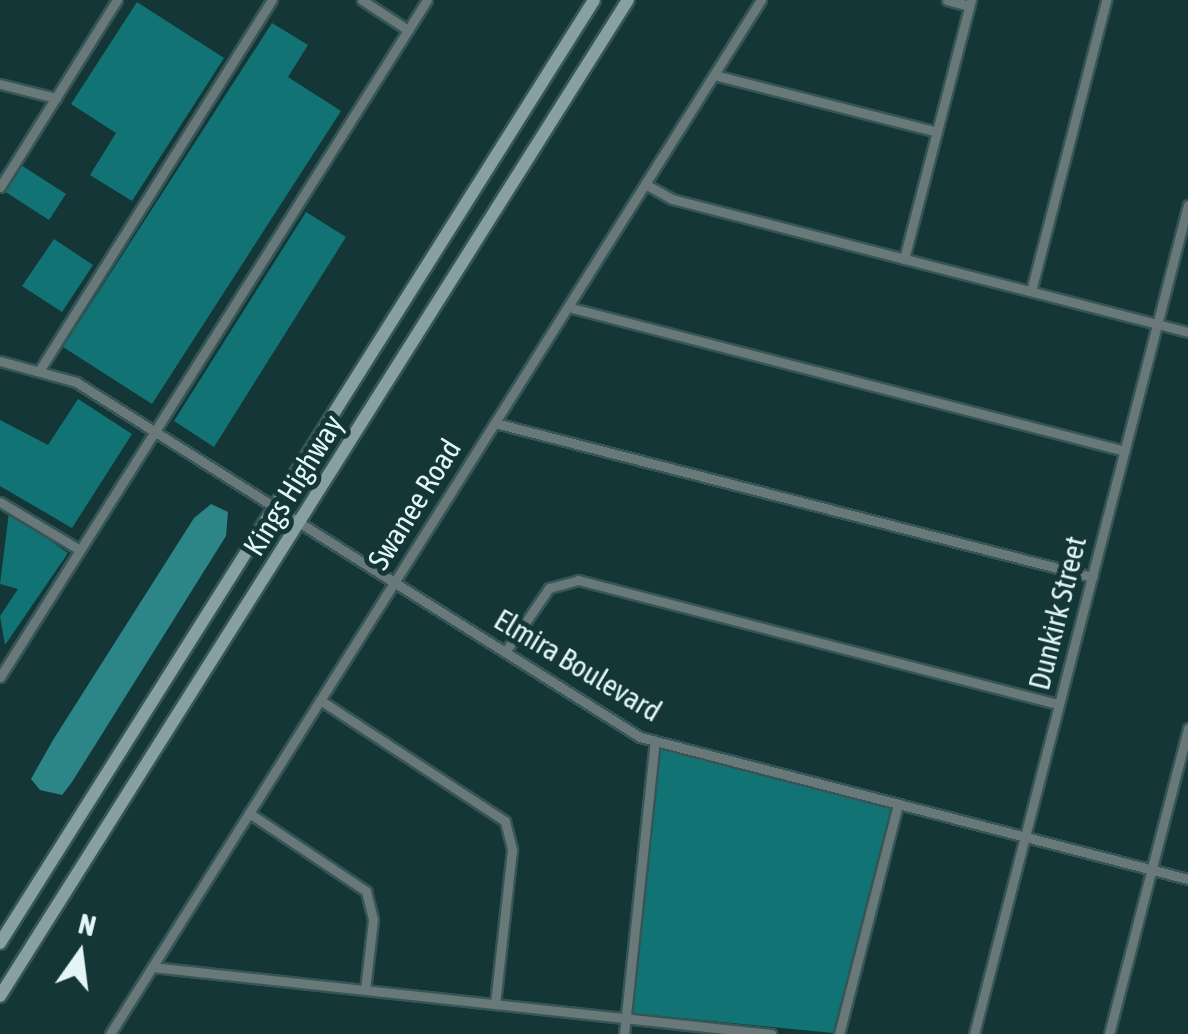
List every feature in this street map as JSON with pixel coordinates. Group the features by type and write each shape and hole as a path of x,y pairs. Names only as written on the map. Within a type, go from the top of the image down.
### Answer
{"main road":[{"name":"Kings Highway","path":"0,944 594,0"},
{"name":"Kings Highway","path":"0,996 628,0"}],"street":[{"path":"0,186 118,0"},
{"path":"38,371 272,0"},
{"path":"362,0 408,30"},
{"path":"0,677 5,659 80,550 426,0"},
{"name":"Swanee Road","path":"110,1034 761,0"},
{"path":"904,259 970,3 947,0"},
{"path":"1031,292 1106,0"},
{"path":"714,75 937,132"},
{"path":"0,84 56,98"},
{"path":"645,184 672,199 1188,332"},
{"name":"Dunkirk Street","path":"974,1034 1188,205"},
{"path":"568,307 1125,451"},
{"name":"Elmira Boulevard","path":"0,361 76,382 505,652 655,741 1188,879"},
{"path":"495,423 1092,577"},
{"path":"0,502 80,550"},
{"path":"505,652 549,588 578,580 1059,704"},
{"path":"320,700 505,821 512,850 495,1004"},
{"path":"1109,1034 1188,728"},
{"path":"624,1034 655,741"},
{"path":"839,1034 898,804"},
{"path":"249,813 366,891 373,920 365,990"},
{"path":"152,967 772,1034"}],"shaded area":[{"path":"137,2 224,58 132,201 90,175 116,133 71,104"},
{"path":"272,23 308,45 288,77 341,111 152,404 63,347"},
{"path":"21,165 66,194 49,220 4,191"},
{"path":"306,212 346,237 214,447 174,421"},
{"path":"54,239 93,265 62,312 22,286"},
{"path":"78,399 132,434 72,528 0,486 0,420 48,445"},
{"path":"211,504 228,512 226,536 72,782 62,795 40,790 31,779 53,740 194,518"},
{"path":"9,512 68,553 5,645 0,616 18,589 0,584"},
{"path":"659,747 891,808 833,1033 631,1013"}]}
